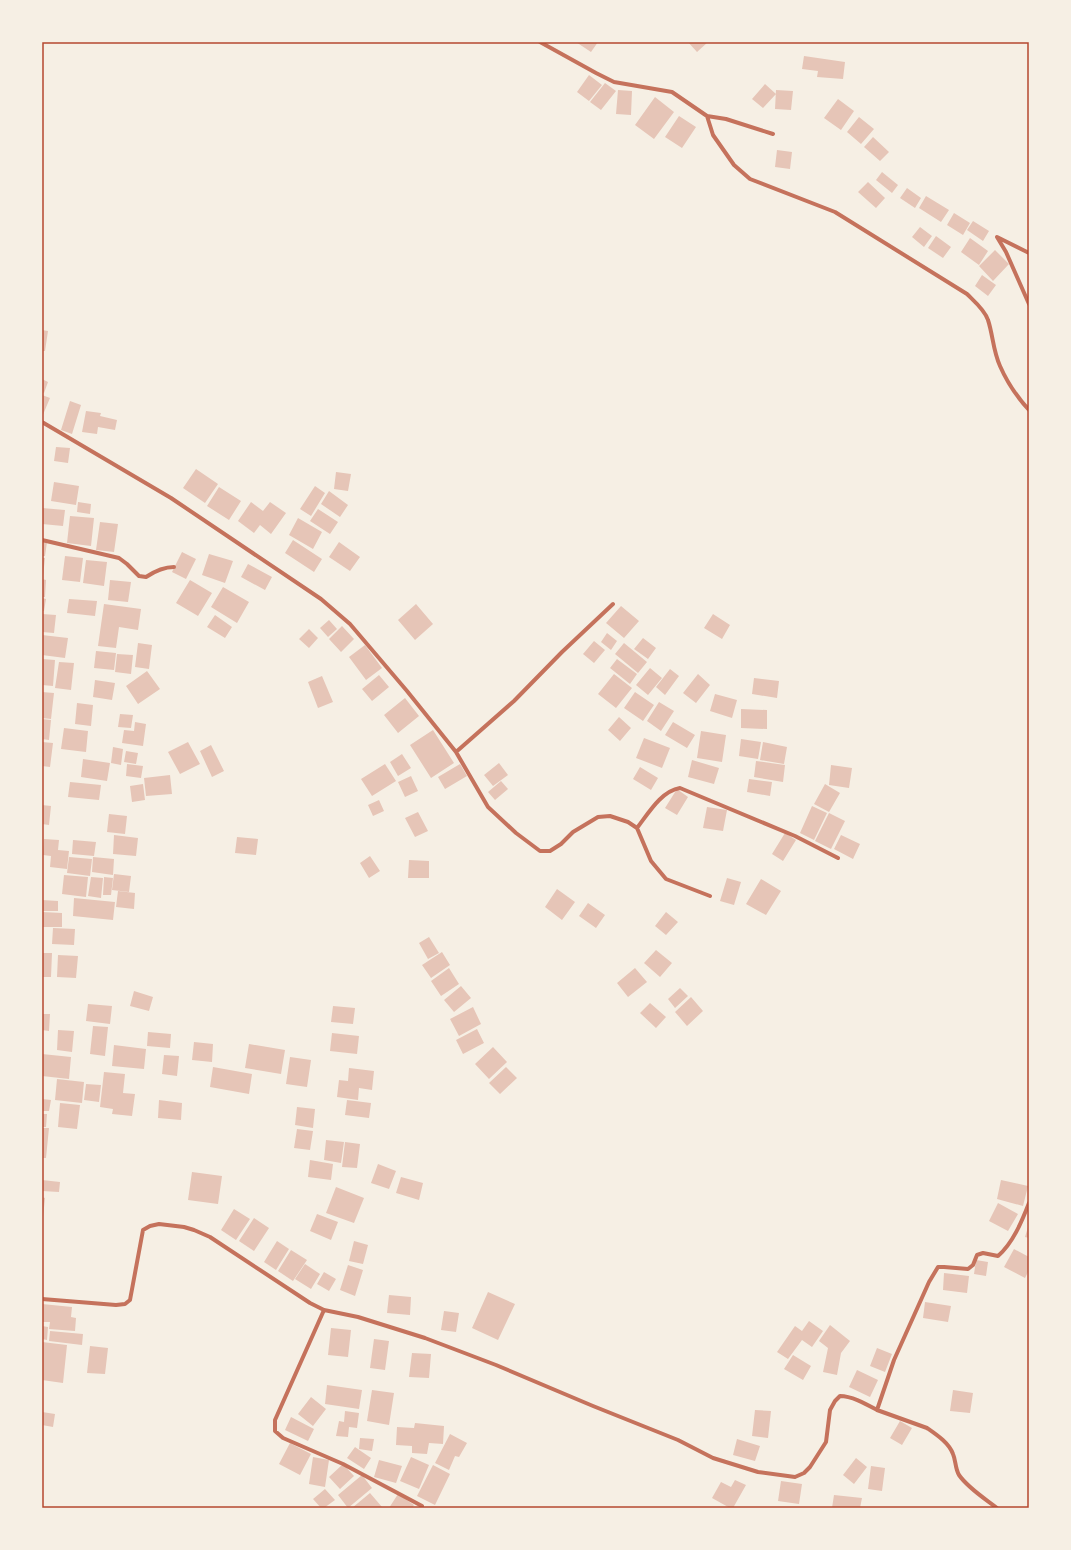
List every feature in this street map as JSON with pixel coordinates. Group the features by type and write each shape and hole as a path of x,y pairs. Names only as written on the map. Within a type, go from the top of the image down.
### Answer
{"street":[{"path":"540,42 614,82 672,92 707,116 726,119 773,134"},
{"path":"707,116 713,135 734,165 750,179 835,212 966,294 982,310 988,319 999,365 1014,391 1029,410"},
{"path":"1029,253 997,237 1006,252 1029,304"},
{"path":"42,422 171,498 321,599 350,624 456,752 488,807 516,833 540,851 550,851 561,844 573,832 598,817 610,816 628,822 637,828 651,861 666,879 710,896"},
{"path":"42,540 119,558 139,576 146,577 165,567 174,567"},
{"path":"456,752 514,701 573,641 613,604"},
{"path":"637,828 667,792 680,788 795,836 838,858"},
{"path":"877,1410 894,1360 929,1282 938,1268 944,1266 968,1269 972,1265 977,1255 983,1253 998,1256 1005,1250 1015,1233 1028,1210 1029,1202"},
{"path":"42,1299 116,1305 125,1304 130,1300 143,1230 150,1226 159,1224 184,1227 210,1237 310,1303 324,1310 384,1325 425,1338 496,1364 593,1406 678,1440 713,1458 758,1472 795,1477 804,1473 810,1467 826,1442 830,1410 835,1401 840,1396 857,1400 877,1410 927,1428 934,1432 950,1448 954,1455 955,1466 964,1481 997,1508"},
{"path":"324,1310 275,1420 275,1431 283,1438 343,1464 422,1506"}],"building":[{"path":"576,42 598,42 591,52"},
{"path":"688,42 708,42 697,52"},
{"path":"804,56 845,62 843,79 817,77 818,71 802,69"},
{"path":"589,75 602,85 589,101 577,92"},
{"path":"605,83 616,91 601,110 590,102"},
{"path":"765,84 776,94 763,108 752,99"},
{"path":"618,90 632,91 631,115 616,114"},
{"path":"776,90 793,91 791,110 775,109"},
{"path":"655,97 674,112 654,139 635,125"},
{"path":"838,99 854,111 841,130 824,118"},
{"path":"679,116 696,127 682,148 665,137"},
{"path":"859,117 874,129 861,144 847,132"},
{"path":"873,137 889,152 880,161 864,147"},
{"path":"777,150 792,152 790,169 775,167"},
{"path":"882,172 898,185 892,193 876,180"},
{"path":"868,182 885,198 876,208 858,192"},
{"path":"907,188 921,198 915,208 900,198"},
{"path":"926,196 949,210 941,222 919,208"},
{"path":"954,213 970,223 963,235 947,225"},
{"path":"973,221 989,231 983,241 967,230"},
{"path":"920,227 932,236 924,247 912,237"},
{"path":"936,236 951,247 943,258 928,248"},
{"path":"970,238 988,251 979,265 961,252"},
{"path":"995,250 1009,264 993,281 979,266"},
{"path":"982,275 996,285 988,296 975,286"},
{"path":"42,330 48,331 45,351 42,351"},
{"path":"42,379 48,382 44,393 42,392"},
{"path":"42,395 50,398 42,417"},
{"path":"70,401 81,405 72,434 61,430"},
{"path":"86,411 101,413 100,416 117,420 115,430 98,427 97,434 82,432"},
{"path":"56,447 70,448 68,463 54,461"},
{"path":"196,469 218,484 205,503 183,488"},
{"path":"336,472 351,474 348,491 334,489"},
{"path":"54,482 79,486 76,505 51,501"},
{"path":"315,486 325,493 311,516 300,509"},
{"path":"219,487 241,501 229,520 207,506"},
{"path":"329,491 348,505 340,517 321,504"},
{"path":"78,502 91,504 90,514 77,512"},
{"path":"251,502 263,511 270,502 286,513 271,534 260,525 254,533 238,521"},
{"path":"42,508 65,510 63,526 42,524"},
{"path":"318,509 338,522 330,534 310,521"},
{"path":"70,516 94,518 91,546 67,543"},
{"path":"298,518 322,532 313,549 289,535"},
{"path":"100,522 118,524 114,552 96,550"},
{"path":"293,540 322,559 314,572 285,553"},
{"path":"42,541 47,542 45,556 42,556"},
{"path":"339,542 360,557 350,571 329,557"},
{"path":"182,552 196,559 186,579 172,572"},
{"path":"209,554 233,561 225,583 202,575"},
{"path":"65,556 83,558 80,582 62,580"},
{"path":"42,558 45,558 43,576 42,576"},
{"path":"86,560 107,562 104,586 83,583"},
{"path":"248,564 272,577 265,590 241,577"},
{"path":"42,579 46,580 45,597 42,597"},
{"path":"110,580 131,582 128,602 108,600"},
{"path":"190,580 212,593 198,616 176,603"},
{"path":"223,587 249,602 237,623 211,607"},
{"path":"42,598 46,599 44,611 42,611"},
{"path":"69,599 97,601 95,616 67,613"},
{"path":"104,604 141,609 138,630 119,627 116,648 98,646"},
{"path":"416,604 433,624 415,640 398,620"},
{"path":"621,606 639,621 624,638 606,623"},
{"path":"42,614 56,615 54,633 42,632"},
{"path":"713,614 730,625 722,639 704,628"},
{"path":"215,615 232,627 225,638 207,627"},
{"path":"329,620 337,629 328,637 320,628"},
{"path":"342,626 354,639 341,652 329,639"},
{"path":"309,629 318,638 309,648 299,639"},
{"path":"607,633 617,641 611,650 601,642"},
{"path":"42,635 68,638 65,658 42,655"},
{"path":"643,638 656,648 648,659 634,649"},
{"path":"594,641 605,650 594,663 583,654"},
{"path":"138,643 152,645 149,669 135,667"},
{"path":"624,643 647,662 638,673 615,654"},
{"path":"365,645 382,668 366,680 349,657"},
{"path":"96,651 116,653 114,670 94,668"},
{"path":"117,654 133,655 131,674 115,672"},
{"path":"42,659 55,660 53,686 42,685"},
{"path":"617,659 637,674 630,684 610,668"},
{"path":"59,662 74,663 71,690 55,688"},
{"path":"650,668 662,678 648,695 636,685"},
{"path":"670,669 679,676 665,695 656,687"},
{"path":"147,671 160,689 138,704 126,686"},
{"path":"614,674 632,688 616,708 598,694"},
{"path":"698,674 710,685 696,703 683,693"},
{"path":"379,675 389,687 372,701 362,689"},
{"path":"322,676 333,702 318,708 308,682"},
{"path":"754,678 779,681 777,698 752,694"},
{"path":"95,680 115,683 112,700 93,697"},
{"path":"42,692 54,693 51,719 42,718"},
{"path":"635,692 654,705 643,721 624,708"},
{"path":"715,694 737,700 732,718 710,711"},
{"path":"405,698 419,716 398,733 384,715"},
{"path":"659,702 674,711 661,731 647,721"},
{"path":"77,703 93,705 91,726 75,724"},
{"path":"741,709 767,710 767,729 741,728"},
{"path":"120,714 133,715 131,728 118,727"},
{"path":"619,717 631,728 620,741 608,730"},
{"path":"42,719 51,720 49,740 42,739"},
{"path":"135,722 146,724 143,746 122,743 124,730 134,731"},
{"path":"673,722 695,735 687,748 665,735"},
{"path":"64,728 88,731 86,752 61,749"},
{"path":"433,730 454,763 431,778 410,745"},
{"path":"701,731 726,735 722,762 697,758"},
{"path":"644,738 670,748 662,768 636,758"},
{"path":"741,739 761,742 758,759 739,756"},
{"path":"42,742 53,743 50,767 42,766"},
{"path":"188,742 200,764 180,774 168,752"},
{"path":"763,742 787,747 784,764 760,760"},
{"path":"211,745 224,771 212,777 200,751"},
{"path":"113,747 123,749 121,765 111,763"},
{"path":"126,751 138,753 136,764 124,762"},
{"path":"402,754 411,768 398,776 390,762"},
{"path":"83,759 110,763 107,781 81,777"},
{"path":"692,760 719,768 714,784 688,777"},
{"path":"756,761 785,765 783,782 754,777"},
{"path":"499,763 508,775 493,786 484,775"},
{"path":"127,764 143,766 141,778 126,776"},
{"path":"385,764 396,781 372,796 361,779"},
{"path":"460,764 467,776 445,789 438,777"},
{"path":"831,765 852,768 849,788 829,785"},
{"path":"640,767 658,778 651,790 633,779"},
{"path":"170,775 172,794 146,796 144,778"},
{"path":"411,776 418,791 405,797 398,782"},
{"path":"749,779 772,782 770,796 747,792"},
{"path":"501,781 508,789 495,800 488,792"},
{"path":"70,782 101,785 99,800 68,797"},
{"path":"143,784 145,800 132,802 130,786"},
{"path":"825,784 840,793 829,812 814,804"},
{"path":"677,789 688,797 677,815 665,808"},
{"path":"379,800 384,811 373,816 368,805"},
{"path":"42,805 51,806 49,825 42,824"},
{"path":"812,806 827,813 814,840 800,833"},
{"path":"707,807 727,810 723,831 703,828"},
{"path":"418,812 428,831 415,837 405,818"},
{"path":"829,813 845,821 831,849 815,841"},
{"path":"109,814 127,816 125,834 107,832"},
{"path":"785,833 796,840 783,861 772,854"},
{"path":"114,835 138,838 136,856 113,854"},
{"path":"841,835 860,844 853,859 834,849"},
{"path":"237,837 258,839 256,855 235,853"},
{"path":"44,839 59,840 58,850 69,851 67,869 50,867 51,856 43,855"},
{"path":"73,840 96,842 94,856 72,854"},
{"path":"370,856 380,871 369,878 360,863"},
{"path":"69,857 92,859 90,876 67,873"},
{"path":"93,857 114,859 113,875 92,872"},
{"path":"409,860 429,861 429,878 408,878"},
{"path":"114,874 131,876 129,892 112,890"},
{"path":"64,875 88,877 86,897 62,894"},
{"path":"91,877 103,878 101,898 88,896"},
{"path":"104,877 113,878 111,895 103,895"},
{"path":"727,878 741,882 734,905 720,901"},
{"path":"761,879 781,891 766,915 746,904"},
{"path":"557,889 575,902 562,920 545,907"},
{"path":"118,891 135,893 134,909 116,907"},
{"path":"74,898 115,902 113,920 73,916"},
{"path":"42,900 58,901 58,911 42,911"},
{"path":"588,903 605,915 596,928 579,916"},
{"path":"42,912 62,913 62,927 42,927"},
{"path":"666,912 678,922 666,935 655,926"},
{"path":"53,928 75,929 74,945 52,944"},
{"path":"429,937 439,953 428,959 419,943"},
{"path":"656,950 672,963 660,977 644,963"},
{"path":"442,952 450,965 431,978 422,965"},
{"path":"42,953 52,953 51,977 42,977"},
{"path":"58,955 78,956 76,978 57,977"},
{"path":"449,968 459,984 441,996 431,981"},
{"path":"635,968 647,982 628,997 617,983"},
{"path":"461,986 471,998 454,1012 444,1000"},
{"path":"680,988 688,996 675,1008 668,999"},
{"path":"134,991 153,997 149,1011 130,1006"},
{"path":"691,997 703,1011 687,1026 675,1012"},
{"path":"650,1003 666,1017 656,1028 640,1013"},
{"path":"88,1004 112,1006 110,1024 86,1021"},
{"path":"333,1006 355,1008 353,1024 331,1022"},
{"path":"473,1007 481,1024 459,1036 450,1019"},
{"path":"42,1014 50,1014 49,1031 42,1030"},
{"path":"93,1026 108,1027 105,1056 90,1054"},
{"path":"477,1029 484,1043 463,1054 456,1040"},
{"path":"58,1030 74,1031 72,1052 57,1050"},
{"path":"148,1032 171,1034 170,1048 147,1046"},
{"path":"332,1033 359,1036 357,1054 330,1051"},
{"path":"194,1042 213,1044 212,1062 192,1060"},
{"path":"249,1044 285,1050 281,1074 245,1068"},
{"path":"114,1045 146,1049 144,1069 112,1066"},
{"path":"493,1047 507,1062 489,1079 475,1064"},
{"path":"42,1054 71,1057 69,1079 42,1076"},
{"path":"164,1055 179,1056 177,1076 162,1074"},
{"path":"290,1057 311,1060 307,1087 286,1084"},
{"path":"213,1067 252,1074 249,1094 210,1087"},
{"path":"506,1067 517,1078 500,1094 489,1083"},
{"path":"349,1068 374,1071 372,1090 359,1088 358,1100 337,1097 339,1080 348,1081"},
{"path":"104,1072 125,1074 123,1093 135,1094 132,1116 112,1114 113,1109 100,1107"},
{"path":"57,1079 84,1082 82,1103 55,1100"},
{"path":"86,1084 101,1085 99,1102 84,1100"},
{"path":"42,1099 51,1100 49,1111 42,1111"},
{"path":"159,1100 182,1103 181,1120 158,1118"},
{"path":"347,1100 371,1103 369,1118 345,1115"},
{"path":"60,1103 80,1105 77,1129 58,1127"},
{"path":"297,1107 315,1109 313,1128 295,1125"},
{"path":"42,1114 47,1114 46,1127 42,1127"},
{"path":"42,1128 49,1128 46,1158 42,1158"},
{"path":"297,1129 313,1131 310,1150 294,1148"},
{"path":"326,1140 344,1142 341,1163 324,1160"},
{"path":"345,1142 360,1144 357,1168 342,1167"},
{"path":"310,1160 333,1164 331,1180 308,1177"},
{"path":"378,1164 396,1171 389,1189 371,1183"},
{"path":"192,1172 222,1176 218,1204 188,1200"},
{"path":"401,1177 423,1183 419,1200 396,1193"},
{"path":"42,1180 60,1182 59,1192 42,1191"},
{"path":"1001,1180 1028,1186 1023,1206 997,1199"},
{"path":"336,1187 364,1198 354,1223 326,1213"},
{"path":"42,1197 45,1198 43,1217 42,1217"},
{"path":"998,1203 1018,1214 1008,1231 989,1221"},
{"path":"234,1209 250,1219 236,1240 221,1230"},
{"path":"317,1214 338,1222 331,1240 310,1231"},
{"path":"254,1218 269,1228 254,1251 239,1241"},
{"path":"1029,1224 1029,1238 1025,1237"},
{"path":"277,1241 289,1249 276,1270 264,1262"},
{"path":"354,1241 368,1245 363,1264 349,1261"},
{"path":"1014,1249 1029,1257 1029,1270 1025,1278 1004,1267"},
{"path":"291,1250 307,1260 293,1281 278,1271"},
{"path":"976,1260 988,1262 986,1276 974,1274"},
{"path":"305,1264 320,1274 311,1289 295,1279"},
{"path":"348,1265 363,1270 355,1296 340,1290"},
{"path":"324,1272 336,1279 329,1291 317,1284"},
{"path":"944,1273 969,1276 967,1293 943,1290"},
{"path":"488,1292 515,1304 498,1340 472,1328"},
{"path":"389,1295 411,1297 410,1315 387,1313"},
{"path":"925,1302 951,1306 948,1322 923,1318"},
{"path":"42,1304 72,1307 71,1317 76,1318 75,1331 49,1329 50,1322 42,1322"},
{"path":"444,1311 459,1313 456,1332 441,1330"},
{"path":"809,1321 823,1331 812,1347 802,1340 788,1359 777,1352 795,1326 802,1331"},
{"path":"830,1325 850,1341 841,1353 837,1375 823,1372 828,1348 819,1341"},
{"path":"42,1326 48,1327 47,1340 42,1339"},
{"path":"331,1328 351,1330 348,1357 328,1355"},
{"path":"50,1331 83,1334 82,1345 49,1341"},
{"path":"374,1339 389,1341 385,1370 370,1368"},
{"path":"42,1342 67,1345 63,1383 42,1380"},
{"path":"90,1346 108,1348 105,1374 87,1373"},
{"path":"877,1348 892,1354 885,1372 870,1366"},
{"path":"412,1353 431,1354 429,1378 409,1377"},
{"path":"793,1355 811,1366 803,1380 784,1369"},
{"path":"857,1370 878,1380 870,1397 849,1387"},
{"path":"327,1385 362,1390 359,1409 325,1404"},
{"path":"372,1390 394,1393 389,1425 367,1421"},
{"path":"953,1390 973,1393 970,1413 950,1411"},
{"path":"311,1397 326,1409 313,1426 298,1414"},
{"path":"755,1410 771,1411 768,1438 752,1436"},
{"path":"345,1411 359,1413 357,1428 349,1427 348,1437 336,1436 339,1421 344,1422"},
{"path":"42,1412 55,1414 53,1427 42,1425"},
{"path":"291,1417 314,1429 308,1441 285,1430"},
{"path":"900,1421 912,1428 902,1445 890,1438"},
{"path":"415,1423 444,1426 443,1444 429,1443 427,1454 412,1453 412,1446 396,1445 397,1427 414,1428"},
{"path":"450,1434 467,1443 459,1457 455,1456 449,1470 435,1463"},
{"path":"360,1438 374,1439 372,1451 359,1449"},
{"path":"737,1439 760,1446 755,1461 733,1455"},
{"path":"290,1443 311,1454 300,1475 279,1464"},
{"path":"355,1447 371,1458 364,1469 347,1458"},
{"path":"313,1457 329,1460 325,1487 309,1484"},
{"path":"411,1457 429,1465 419,1489 400,1481"},
{"path":"856,1458 867,1467 854,1484 843,1475"},
{"path":"379,1460 402,1466 396,1483 374,1477"},
{"path":"343,1464 354,1476 340,1489 329,1477"},
{"path":"433,1465 450,1474 435,1505 417,1496"},
{"path":"871,1466 885,1468 882,1491 868,1489"},
{"path":"362,1475 372,1488 348,1508 338,1495"},
{"path":"735,1480 746,1485 733,1508 730,1508 712,1498 721,1482 731,1487"},
{"path":"781,1481 802,1484 799,1504 778,1501"},
{"path":"325,1489 335,1500 324,1508 321,1508 313,1499"},
{"path":"370,1493 382,1507 381,1508 352,1508"},
{"path":"398,1494 414,1505 412,1508 389,1508"},
{"path":"834,1495 862,1498 860,1508 832,1508"}]}
